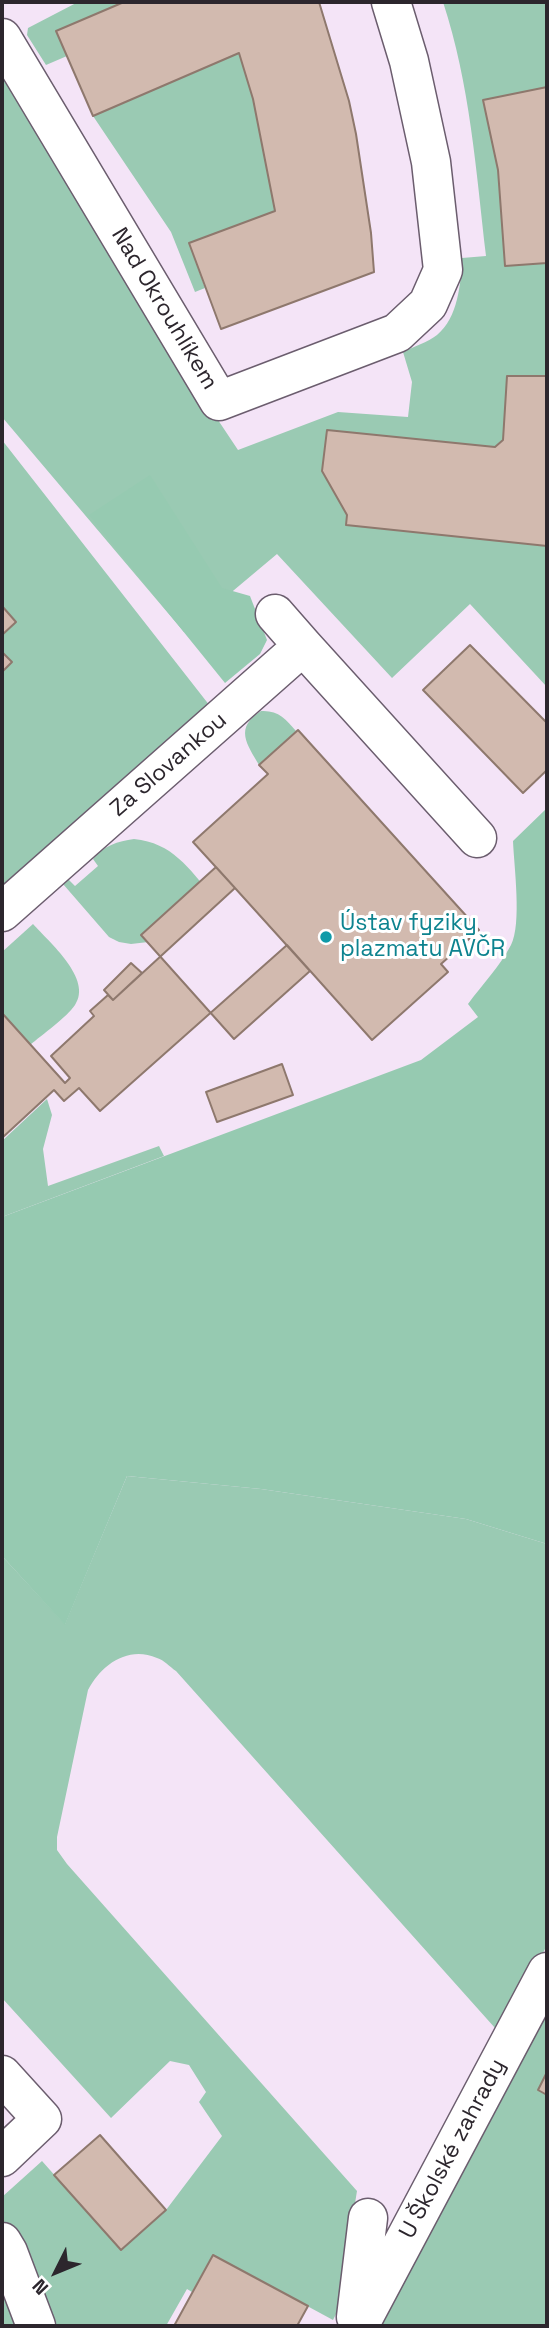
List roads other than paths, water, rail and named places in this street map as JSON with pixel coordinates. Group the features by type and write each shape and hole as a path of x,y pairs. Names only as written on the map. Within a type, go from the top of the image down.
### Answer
{"street":[{"name":"Nad Okrouhlíkem","path":"2,38 219,401 397,333 428,304 443,270 430,162 409,61 391,2"},
{"path":"275,614 477,838"},
{"name":"Za Slovankou","path":"2,912 303,646"},
{"name":"U Školské zahrady","path":"357,2326 547,1972"},
{"path":"2,2075 42,2119 2,2157"},
{"path":"357,2326 368,2218"},
{"path":"2,2242 36,2326"}],"place":[{"name":"Ústav fyziky plazmatu AVČR","path":"326,937"}]}
